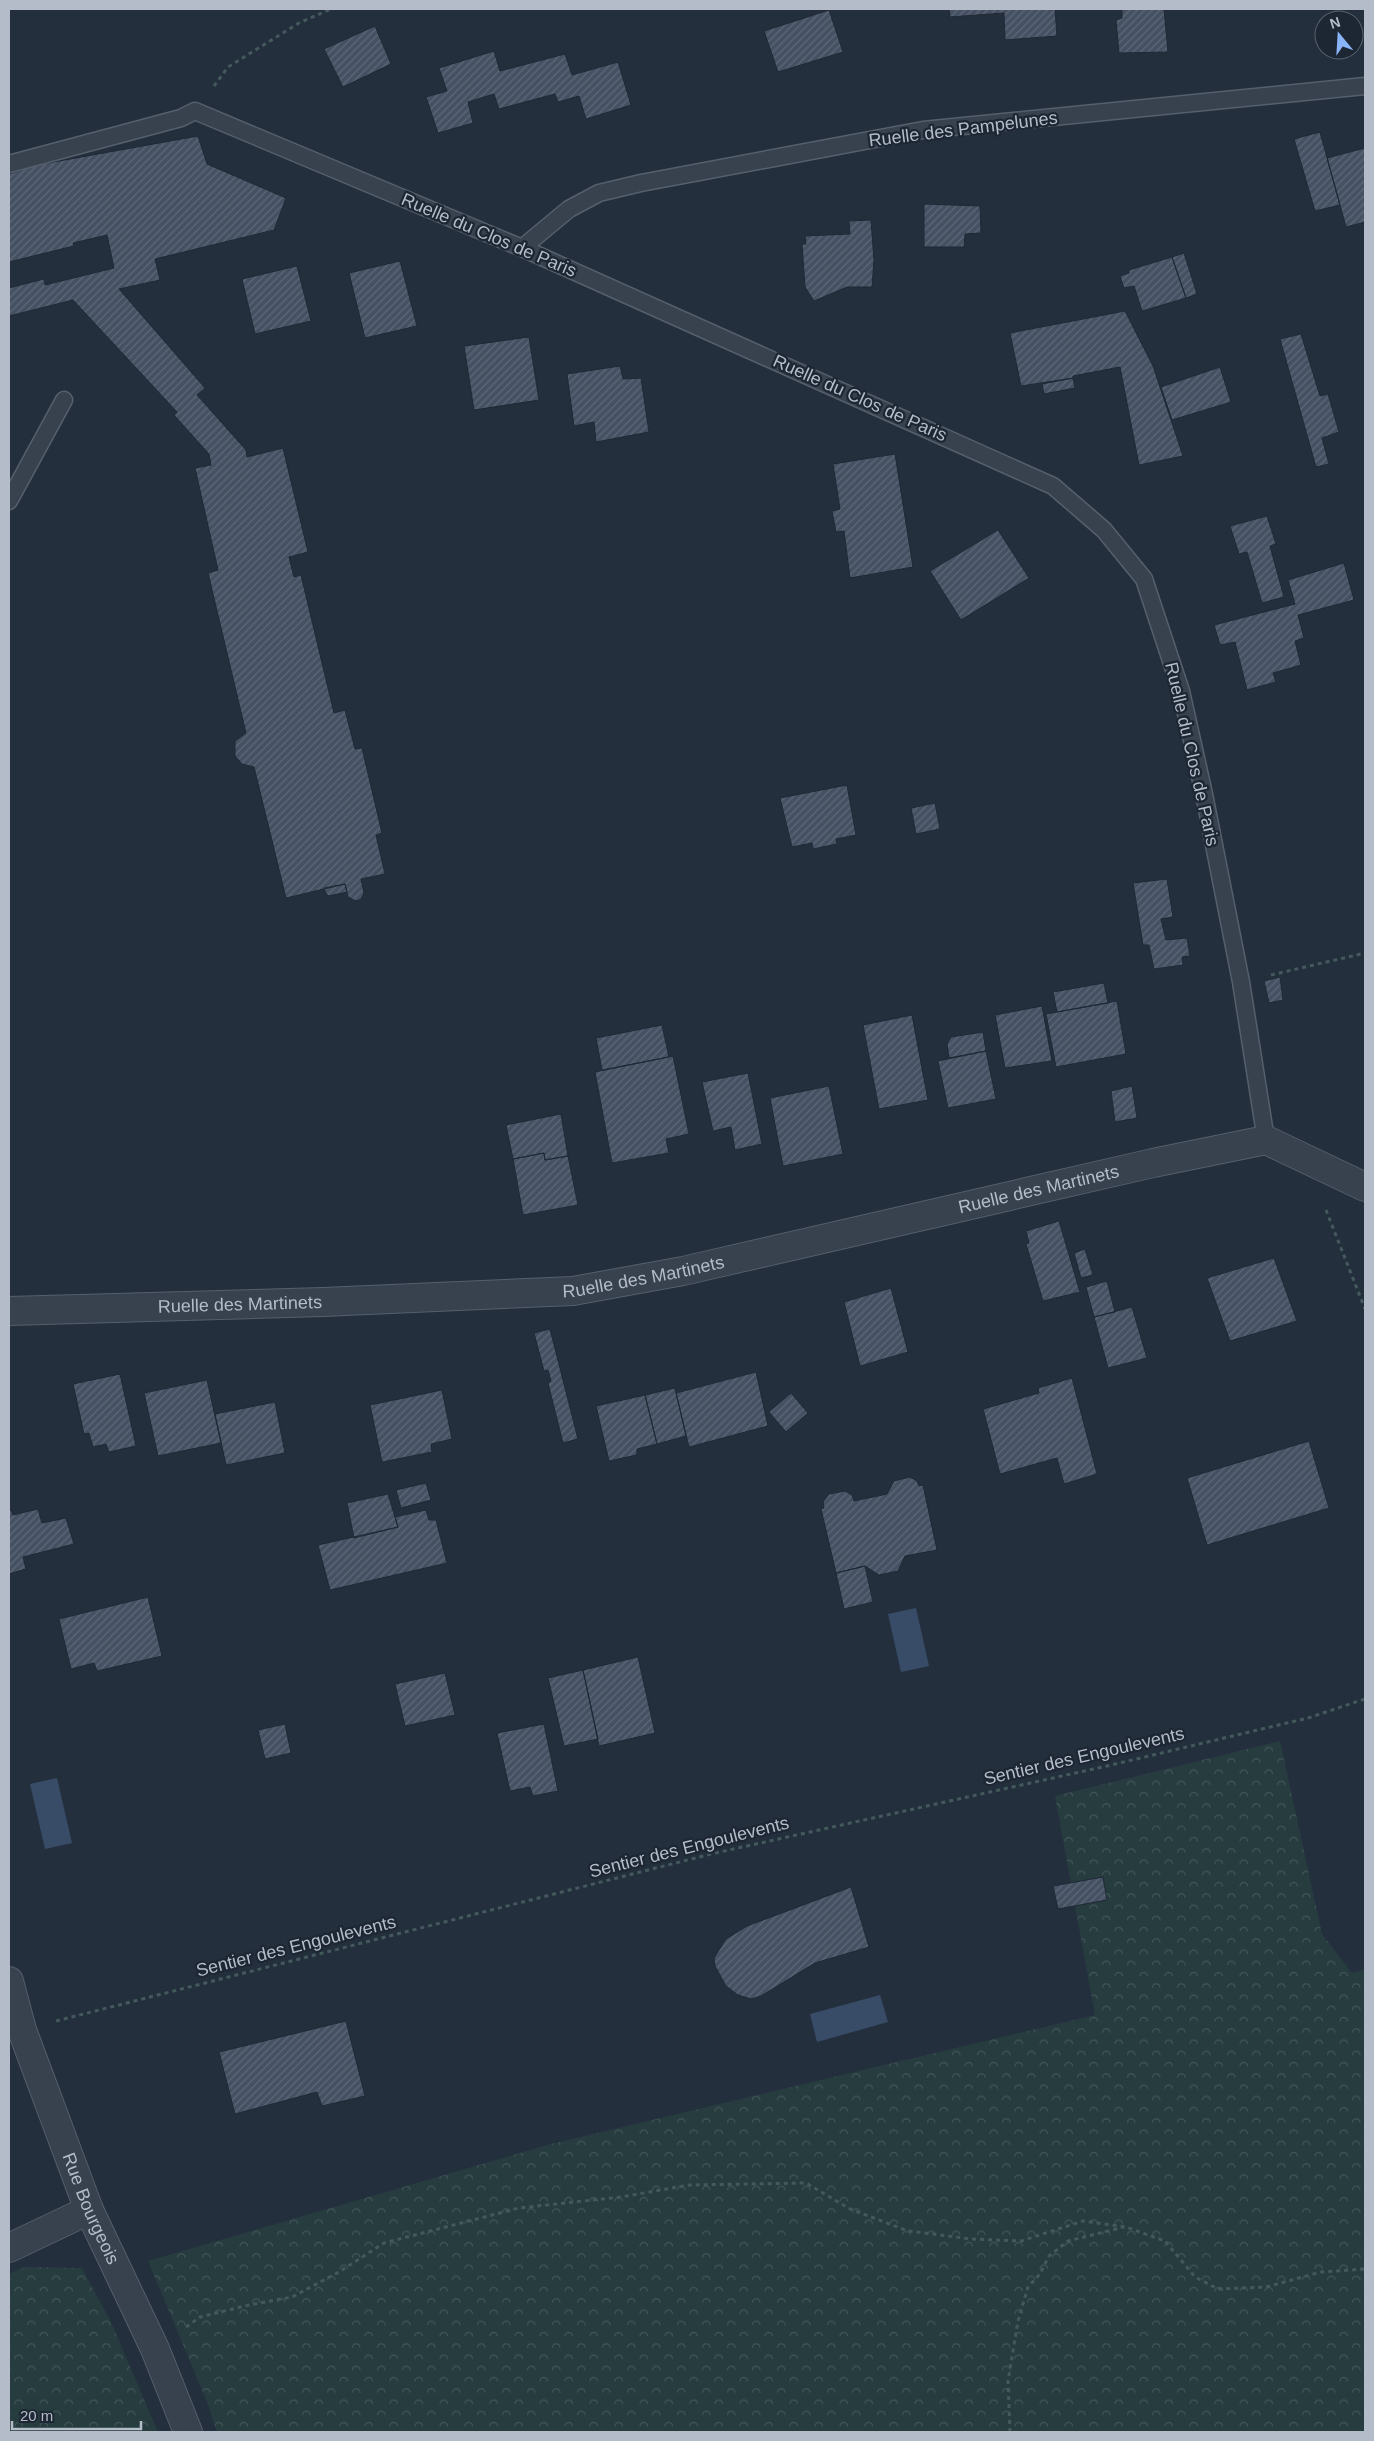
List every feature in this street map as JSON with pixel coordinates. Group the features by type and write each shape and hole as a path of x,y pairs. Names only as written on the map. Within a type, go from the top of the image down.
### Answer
{"street":[{"path":"1266,1140 1365,1187"},
{"name":"Ruelle des Martinets","path":"9,1311 324,1302 573,1291 683,1271 1153,1163 1266,1140"},
{"name":"Rue Bourgeois","path":"9,1981 22,2030 89,2210 155,2349 188,2432"},
{"path":"9,2248 89,2210"}],"lane":[{"name":"Ruelle des Pampelunes","path":"522,248 569,209 598,193 661,179 923,130 1365,86"},
{"path":"9,164 181,118 195,111"},
{"name":"Ruelle du Clos de Paris","path":"195,111 522,248 1053,486 1104,530 1144,579 1181,691 1204,794 1241,982 1266,1140"},
{"path":"9,501 64,400"}],"path":[{"path":"195,111 228,67 299,23 331,9"},
{"path":"1241,982 1365,953"},
{"path":"1306,1159 1365,1309"},
{"name":"Sentier des Engoulevents","path":"22,2030 711,1854 1098,1768 1308,1718 1365,1698"},
{"path":"155,2349 200,2318 249,2305 292,2298 384,2244 519,2208 621,2196 689,2185 806,2183 850,2209 908,2230 972,2239 1021,2241 1083,2221 1126,2227 1165,2241 1195,2277 1218,2289 1266,2287 1321,2272 1365,2269"},
{"path":"1010,2432 1008,2381 1018,2321 1028,2287 1040,2274 1049,2256 1068,2241 1126,2227"}],"green space":[{"path":"1280,1741 1322,1934 1352,1973 1365,1969 1365,2432 217,2432 207,2402 148,2261 551,2144 1095,2015 1055,1796"},
{"path":"24,2267 82,2268 111,2322 158,2432 9,2432 9,2274"}],"water":[{"path":"916,1608 929,1666 901,1672 888,1614"},
{"path":"57,1778 72,1843 45,1849 30,1784"},
{"path":"880,1995 888,2022 817,2042 810,2014"}],"building":[{"path":"949,9 1055,9 1057,36 1005,40 1004,13 950,17"},
{"path":"1122,9 1164,9 1168,52 1119,53 1116,20 1122,18"},
{"path":"829,10 843,52 778,72 764,31"},
{"path":"375,26 391,64 343,87 324,49"},
{"path":"494,51 500,71 565,54 572,75 618,62 631,105 586,119 579,96 558,102 555,94 499,109 494,94 468,102 473,123 438,133 426,97 447,91 439,68"},
{"path":"1320,132 1340,205 1315,211 1294,139"},
{"path":"198,136 207,164 286,198 274,230 155,259 160,280 119,289 205,388 197,395 246,450 247,457 283,448 308,552 289,557 294,577 301,575 334,713 345,710 355,749 362,748 382,833 376,835 385,874 361,879 364,893 361,899 356,901 348,897 345,884 286,898 254,767 242,764 235,756 235,741 246,733 208,573 218,570 195,468 211,465 209,454 174,415 177,412 73,300 9,316 9,288 44,279 45,285 114,268 107,235 73,243 74,246 9,262 9,174 37,165"},
{"path":"1365,148 1365,222 1346,227 1327,158"},
{"path":"924,204 980,206 981,233 965,234 964,247 924,247"},
{"path":"871,220 874,260 872,287 847,287 814,301 805,287 802,244 806,244 805,236 850,234 849,221"},
{"path":"1184,253 1197,294 1186,298 1172,257"},
{"path":"1172,257 1186,298 1142,311 1134,286 1124,288 1120,276 1129,273 1129,270"},
{"path":"400,261 417,326 365,338 349,273"},
{"path":"297,266 311,321 255,334 242,279"},
{"path":"1125,311 1153,366 1183,456 1139,465 1120,367 1073,376 1073,378 1021,386 1010,333"},
{"path":"1301,334 1320,396 1328,394 1339,432 1322,438 1329,464 1316,467 1280,339"},
{"path":"529,337 539,400 474,410 464,346"},
{"path":"620,366 623,379 641,378 649,432 596,442 594,422 574,426 567,374"},
{"path":"1220,367 1231,402 1172,420 1161,387"},
{"path":"1073,378 1075,388 1044,394 1042,384"},
{"path":"895,454 913,567 850,578 844,531 836,532 832,511 840,509 833,464"},
{"path":"1267,516 1276,544 1270,546 1284,597 1262,603 1247,552 1239,554 1230,526"},
{"path":"998,530 1029,578 961,620 930,571"},
{"path":"1344,563 1354,600 1298,615 1304,638 1295,641 1301,665 1273,673 1276,682 1247,690 1235,642 1220,645 1214,625 1295,604 1288,580"},
{"path":"847,785 856,835 836,839 837,844 813,849 812,843 792,847 780,798"},
{"path":"935,803 940,829 916,834 911,808"},
{"path":"1167,879 1173,917 1161,919 1166,940 1187,938 1190,956 1182,957 1183,965 1154,969 1149,945 1143,945 1133,883"},
{"path":"345,884 347,892 329,896 326,894 324,888"},
{"path":"1280,977 1283,1000 1269,1003 1264,981"},
{"path":"1104,983 1108,1003 1057,1012 1053,992"},
{"path":"1117,1001 1126,1054 1056,1067 1046,1014"},
{"path":"1042,1006 1052,1061 1005,1068 995,1015"},
{"path":"912,1015 928,1100 879,1109 863,1025"},
{"path":"662,1025 669,1057 602,1070 596,1038"},
{"path":"983,1032 986,1051 949,1058 947,1044 951,1037"},
{"path":"986,1051 996,1099 948,1108 938,1061"},
{"path":"673,1056 689,1134 666,1139 669,1153 612,1163 595,1072"},
{"path":"748,1073 762,1144 735,1150 731,1127 713,1131 702,1082"},
{"path":"829,1086 843,1154 783,1166 770,1098"},
{"path":"1132,1086 1137,1118 1115,1122 1111,1091"},
{"path":"561,1114 568,1156 545,1160 544,1153 513,1159 506,1125"},
{"path":"544,1153 545,1160 568,1156 578,1205 523,1215 513,1159"},
{"path":"1059,1221 1080,1292 1043,1301 1026,1244 1029,1243 1026,1231"},
{"path":"1085,1249 1093,1275 1081,1278 1074,1253"},
{"path":"1274,1258 1297,1321 1230,1341 1207,1278"},
{"path":"1107,1281 1115,1312 1094,1317 1086,1287"},
{"path":"891,1288 908,1352 860,1366 844,1302"},
{"path":"1132,1307 1147,1358 1108,1368 1094,1317"},
{"path":"550,1329 578,1439 563,1443 548,1383 551,1381 548,1370 544,1371 534,1333"},
{"path":"756,1372 768,1426 689,1447 676,1393"},
{"path":"120,1374 136,1446 109,1452 106,1444 93,1447 89,1433 84,1434 73,1384"},
{"path":"1072,1378 1097,1474 1064,1484 1057,1458 1000,1474 983,1409 1039,1393 1038,1388"},
{"path":"207,1380 221,1443 158,1456 144,1393"},
{"path":"675,1388 686,1436 657,1444 645,1395"},
{"path":"442,1390 452,1439 431,1444 432,1452 382,1462 370,1405"},
{"path":"791,1393 808,1413 786,1432 769,1412"},
{"path":"645,1395 657,1444 637,1449 637,1455 609,1461 596,1406"},
{"path":"275,1402 285,1453 226,1465 215,1414"},
{"path":"1309,1441 1329,1508 1207,1545 1187,1478"},
{"path":"910,1477 917,1481 919,1486 923,1485 937,1550 905,1556 898,1571 879,1575 865,1566 836,1573 821,1509 824,1508 823,1502 829,1494 845,1491 852,1495 854,1501 887,1494 894,1481"},
{"path":"426,1483 431,1500 401,1508 396,1490"},
{"path":"388,1494 398,1527 354,1538 347,1503"},
{"path":"38,1509 42,1523 66,1518 74,1544 23,1557 26,1569 9,1574 9,1511 11,1510 13,1515"},
{"path":"426,1510 429,1520 436,1520 447,1563 330,1590 318,1545 398,1527 395,1517"},
{"path":"865,1566 873,1602 844,1609 836,1573"},
{"path":"148,1597 162,1656 97,1671 94,1663 71,1669 59,1619"},
{"path":"638,1657 655,1733 599,1746 583,1670"},
{"path":"583,1670 598,1739 564,1746 548,1678"},
{"path":"445,1673 455,1715 405,1726 395,1684"},
{"path":"285,1724 291,1753 265,1759 258,1730"},
{"path":"544,1724 558,1791 533,1796 530,1787 510,1791 497,1733"},
{"path":"1103,1877 1107,1900 1058,1909 1053,1886"},
{"path":"851,1887 869,1947 815,1963 761,1996 751,1999 738,1995 726,1986 715,1966 714,1958 726,1939 747,1926"},
{"path":"346,2021 365,2096 322,2106 317,2092 235,2114 219,2052"}]}
